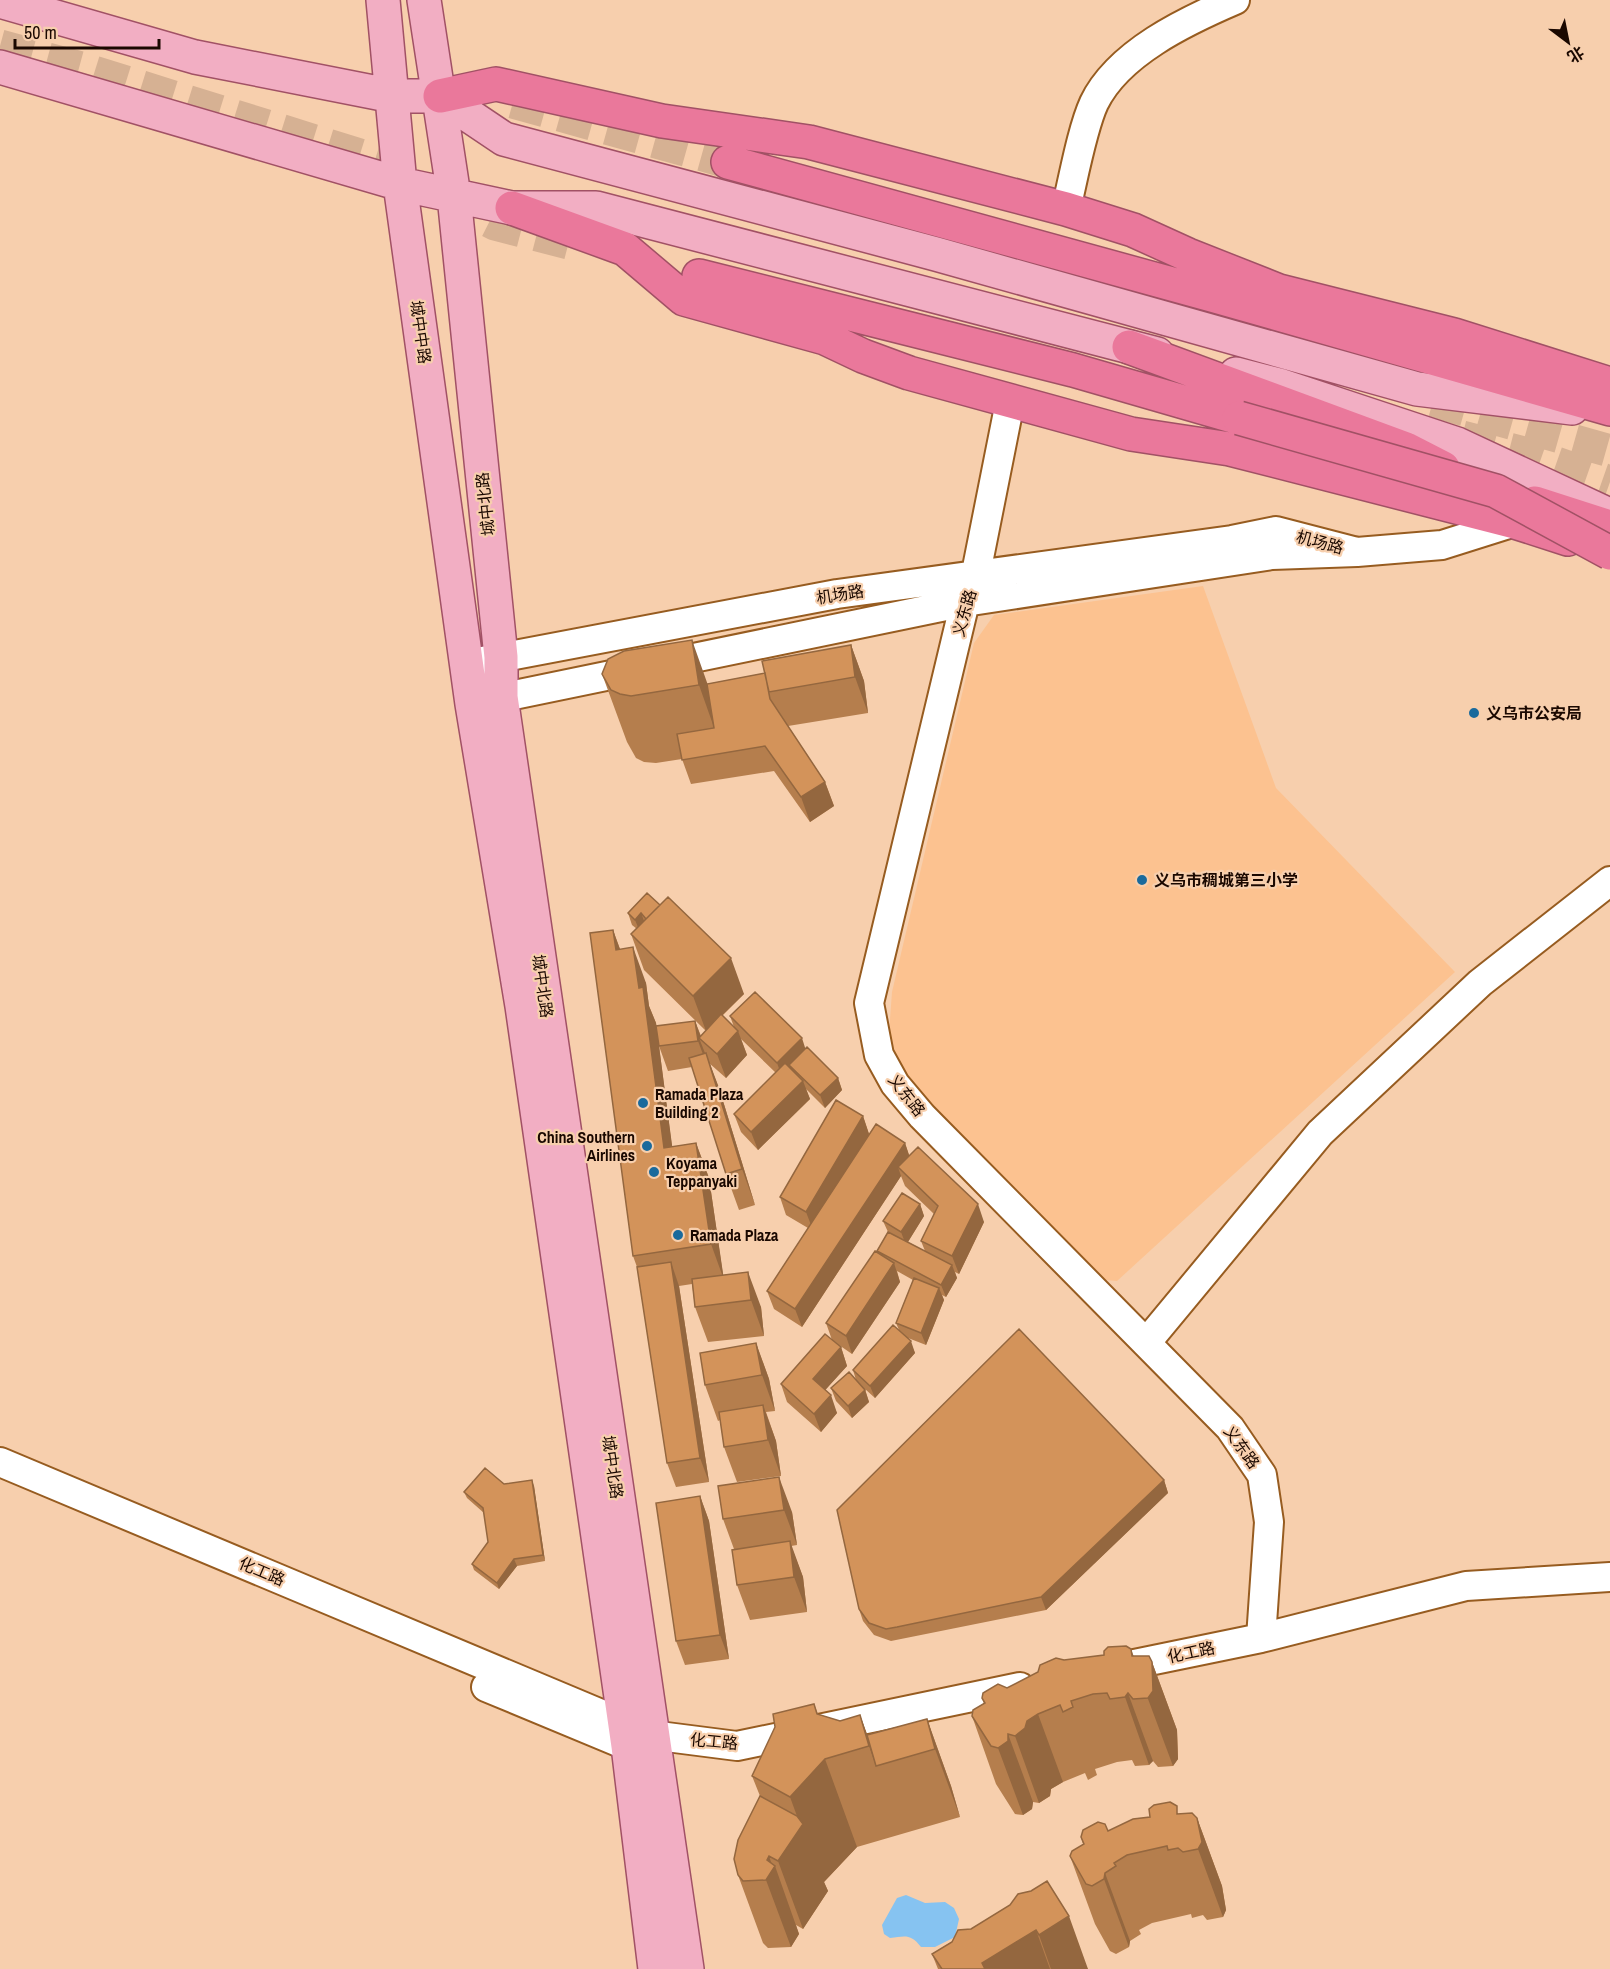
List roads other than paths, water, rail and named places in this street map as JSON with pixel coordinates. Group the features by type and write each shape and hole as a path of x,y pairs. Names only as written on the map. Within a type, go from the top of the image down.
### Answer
{"highway":[{"path":"440,96 496,84 662,121 1120,247 1158,264 1212,295"},
{"path":"662,121 809,142 1066,209 1133,230 1188,255 1279,291 1454,335 1610,384"},
{"path":"728,162 1212,295 1610,411"},
{"path":"512,208 625,249 662,283 684,299 825,338 863,356 909,373 1131,434 1230,449 1515,522 1610,553"},
{"path":"699,276 1073,370 1496,490 1610,527"},
{"path":"825,338 867,341 1090,402 1234,417"},
{"path":"1129,347 1406,449 1511,505 1610,547"},
{"path":"1496,490 1610,553"}],"main road":[{"name":"城中中路","path":"383,0 400,184 467,664"},
{"name":"城中北路","path":"424,0 454,196 501,657 486,700"},
{"path":"0,1 195,57 393,96 440,96 504,139 948,257 1417,389 1610,411"},
{"path":"0,67 400,184 512,208 596,208 1280,385 1457,444 1610,515"},
{"name":"城中北路","path":"467,664 486,700 640,1740 687,1969"},
{"name":"城中北路","path":"640,1740 655,1969"}],"street":[{"path":"1066,209 1094,104 1113,74 1144,48 1235,0"},
{"name":"义东路","path":"1010,402 976,573 965,602 869,1003 879,1055 895,1084 922,1116 1230,1428 1263,1475 1269,1522 1261,1638"},
{"path":"1357,552 1442,545 1515,522"},
{"name":"机场路","path":"467,664 837,594 976,573 1232,540 1276,531 1357,552"},
{"name":"机场路","path":"486,700 965,602 1272,555 1357,552"},
{"path":"1146,1344 1320,1133 1480,983 1610,881"},
{"name":"化工路","path":"0,1462 640,1740"},
{"name":"化工路","path":"0,1482 640,1740 737,1746 1051,1681"},
{"name":"化工路","path":"1086,1674 1261,1638 1466,1586 1610,1577"}],"water":[{"path":"906,1895 925,1903 945,1902 954,1908 959,1919 955,1937 935,1947 921,1947 911,1938 890,1938 884,1934 882,1925 897,1898"}],"tunnel":[{"path":"0,46 81,68 414,172"},
{"path":"513,102 728,162"},
{"path":"446,199 495,224 580,246"},
{"path":"1433,401 1610,451"},
{"path":"1462,437 1536,456 1610,482"}],"place":[{"name":"义乌市公安局","path":"1474,713"},
{"name":"义乌市稠城第三小学","path":"1142,880"},
{"name":"Ramada Plaza Building 2","path":"643,1103"},
{"name":"China Southern Airlines","path":"647,1146"},
{"name":"Koyama Teppanyaki","path":"654,1172"},
{"name":"Ramada Plaza","path":"678,1235"}]}
